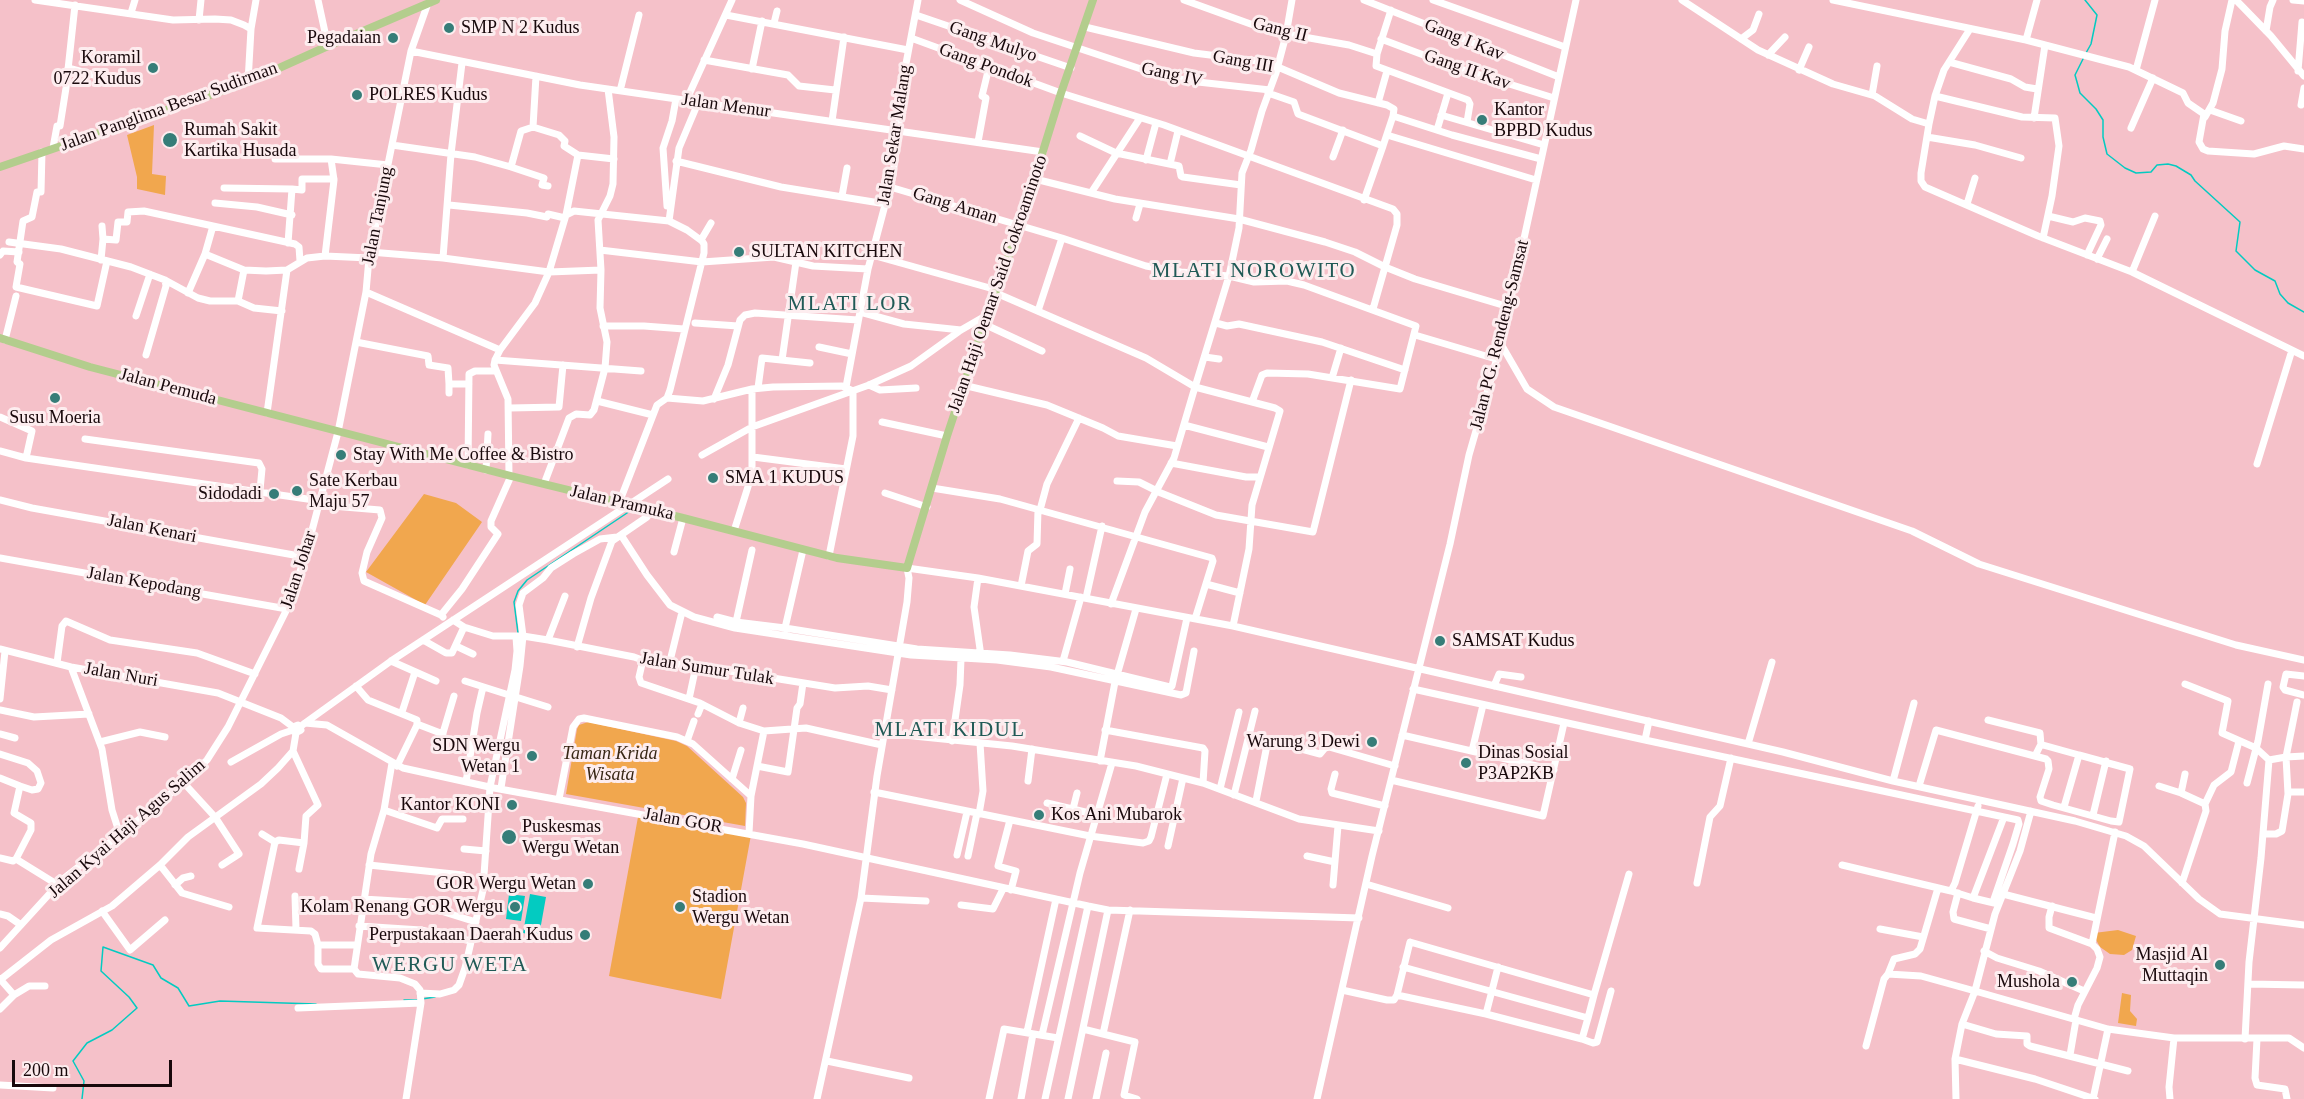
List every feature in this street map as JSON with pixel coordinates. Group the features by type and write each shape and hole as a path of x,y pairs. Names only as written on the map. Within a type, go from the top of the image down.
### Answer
{"main road":[{"name":"Jalan Haji Oemar Said Cokroaminoto","path":"908,565 963,385 1020,225 1092,0"},
{"name":"Jalan Panglima Besar Sudirman","path":"0,167 248,82 431,1"},
{"name":"Jalan Pemuda","path":"3,339 90,367 338,432"},
{"name":"Jalan Pramuka","path":"338,432 622,506 652,510 862,564 908,565"}],"street":[{"path":"35,0 79,4 173,20 231,20 251,29"},
{"path":"131,13 135,0"},
{"path":"199,21 201,0"},
{"path":"248,82 251,29 256,0"},
{"path":"318,0 328,46"},
{"path":"686,101 732,0"},
{"name":"Jalan Sekar Malang","path":"829,556 853,436 850,389 852,354 868,269 890,187 918,0"},
{"name":"Gang IV","path":"960,0 1077,50 1171,78 1269,91 1294,102 1298,114 1383,146"},
{"name":"Gang II","path":"1184,0 1286,34 1349,45 1377,54"},
{"path":"1111,604 1145,512 1171,463 1216,323 1229,276 1239,219 1242,173 1278,67 1292,0"},
{"path":"1433,0 1565,47"},
{"name":"Jalan PG. Rendeng-Samsat","path":"1317,1099 1378,831 1450,544 1469,455 1501,344 1576,0"},
{"path":"1682,0 1768,55 1833,84 1872,95 1912,119 1929,124"},
{"path":"1833,0 1859,3 2100,59 2153,78 2183,93 2188,103 2208,113 2241,121"},
{"path":"2026,40 2037,0"},
{"path":"2136,70 2155,0"},
{"path":"2301,73 2266,31 2234,0 2225,31 2222,69 2199,142 2203,149 2254,154 2284,146 2304,149"},
{"path":"2266,31 2273,0"},
{"path":"2293,0 2304,2"},
{"name":"Jalan Tanjung","path":"338,432 366,292 370,255 411,51 431,1"},
{"name":"Gang I Kav","path":"1368,1 1462,40 1559,76"},
{"path":"53,148 57,126 60,126 79,4"},
{"path":"1391,10 1381,39 1376,66 1469,101 1467,122"},
{"path":"774,23 777,11"},
{"path":"1741,39 1753,30 1759,14"},
{"path":"620,91 639,15"},
{"path":"726,15 909,50"},
{"name":"Gang Mulyo","path":"916,15 1071,68"},
{"path":"752,69 762,21"},
{"path":"2301,73 2302,22"},
{"name":"Gang III","path":"1085,27 1194,53 1256,60 1339,93 1392,107 1393,116"},
{"path":"1970,29 1944,70 1935,96 1920,173 1923,184 2043,238 2132,272 2304,356"},
{"path":"832,121 844,37"},
{"path":"1768,55 1785,37"},
{"name":"Gang Pondok","path":"911,38 1061,93 1179,131 1393,209 1397,214 1397,225 1385,267"},
{"name":"Gang II Kav","path":"1381,39 1458,68 1554,98"},
{"path":"2034,118 2045,45"},
{"path":"1799,70 1809,47"},
{"name":"Jalan Menur","path":"411,51 462,63 620,91 1043,152"},
{"path":"704,60 789,75 799,86 835,90"},
{"path":"1949,62 2011,79 2025,87 2037,89"},
{"path":"443,258 449,206 451,154 462,63"},
{"path":"1872,95 1877,66"},
{"path":"978,142 986,98 982,96 989,67"},
{"path":"68,68 94,75"},
{"path":"1377,103 1387,71"},
{"path":"533,127 536,76"},
{"path":"2131,128 2153,78"},
{"path":"2301,105 2304,88"},
{"path":"543,484 569,418 576,414 592,414 605,368 607,350 600,308 601,270 598,220 610,196 613,184 614,159 608,89"},
{"path":"1437,130 1448,93"},
{"path":"1935,96 2034,118 2054,117 2058,129 2059,146 2043,238"},
{"path":"667,221 667,184 663,148 676,99"},
{"path":"667,221 679,148 698,103"},
{"path":"1441,115 1544,145"},
{"path":"1364,200 1393,116 1541,159"},
{"path":"1090,193 1140,118"},
{"path":"1146,160 1156,123"},
{"path":"511,167 521,130 533,127 559,135 565,141 564,146 578,155 614,159"},
{"path":"1333,157 1343,130"},
{"path":"1170,164 1179,131"},
{"path":"1387,135 1536,180"},
{"path":"1080,136 1116,153 1180,166 1180,176 1183,177 1240,185"},
{"path":"1928,137 1975,145 2021,158"},
{"path":"392,145 475,157 544,178 542,185 548,186"},
{"path":"42,152 41,192 37,192 32,217 23,221 16,287 97,306 104,260 102,226"},
{"path":"441,615 462,589 498,534 491,527 491,522 510,476 510,408 505,389 496,371 495,360 535,303 549,272 566,216 578,155"},
{"path":"275,159 331,159 388,165"},
{"path":"325,256 334,179 331,159"},
{"path":"676,161 781,186 886,204"},
{"path":"842,196 847,168"},
{"path":"1967,204 1975,178"},
{"path":"224,188 302,190 302,179 334,179"},
{"path":"1035,179 1140,204 1239,219 1325,242 1415,279 1509,307"},
{"name":"Gang Aman","path":"890,187 1020,225 1146,266 1229,276 1254,282 1287,281 1415,325 1415,335"},
{"path":"288,243 292,189"},
{"path":"215,203 257,207 291,215"},
{"path":"1136,218 1140,204"},
{"path":"449,206 547,217 548,214 566,216 574,211 667,221 687,230 701,240 705,248 702,262 667,398"},
{"path":"103,239 116,240 118,222 127,222 128,212 144,211 298,245 300,261"},
{"path":"2048,216 2073,222 2085,218 2100,221 2101,225 2087,255"},
{"path":"2132,272 2155,216"},
{"path":"701,240 711,223"},
{"path":"188,293 205,254 213,226"},
{"path":"1038,311 1062,238"},
{"path":"2097,259 2107,239"},
{"path":"9,242 61,249 104,260 150,274 210,301 237,301 254,308 282,311"},
{"path":"600,250 702,262 774,257 813,266 868,269"},
{"path":"0,255 3,251 19,252"},
{"path":"205,254 244,270 287,270 307,258 370,255 443,258 549,272 601,270"},
{"path":"872,255 996,291 1146,358 1195,387 1279,410 1252,505 1252,522 1233,626"},
{"path":"782,360 796,262"},
{"path":"1373,309 1385,267"},
{"path":"237,301 244,270"},
{"path":"267,413 287,270"},
{"path":"136,316 150,274"},
{"path":"146,355 166,286 165,280"},
{"path":"366,292 500,350"},
{"path":"3,339 16,296"},
{"path":"714,399 728,365 738,326 742,317 750,313 859,316 904,324 961,330"},
{"path":"702,455 752,427 850,389 869,385 911,366 961,330 987,315"},
{"path":"695,323 738,326"},
{"path":"1216,323 1227,326 1239,324 1341,348 1405,370"},
{"path":"984,324 1042,351"},
{"path":"603,326 684,329"},
{"path":"1252,402 1264,374 1299,374 1400,388 1415,335 1496,359"},
{"path":"356,342 428,356 429,365 448,368 449,393"},
{"path":"1501,344 1527,389 1554,407 1912,531 1979,564 2236,645 2304,660"},
{"path":"819,347 852,354"},
{"path":"1332,378 1341,348"},
{"path":"2257,464 2292,350"},
{"path":"1205,357 1219,359"},
{"path":"734,531 748,490 753,457 752,427 755,389 761,359 810,363"},
{"path":"495,360 641,371"},
{"path":"510,408 559,407 563,365"},
{"path":"468,465 471,372 496,371"},
{"path":"1117,481 1134,480 1211,514 1314,531 1351,381"},
{"path":"449,384 469,384"},
{"path":"869,385 880,390 916,388"},
{"path":"963,385 1047,405 1118,436 1177,446"},
{"path":"622,506 658,402 667,398 693,402 755,389 850,389"},
{"path":"597,400 653,415"},
{"path":"0,417 32,430 26,458"},
{"path":"1021,586 1028,551 1037,544 1039,510 1047,484 1079,418"},
{"path":"882,422 947,436"},
{"path":"1185,425 1268,447"},
{"name":"Jalan Johar","path":"242,701 287,609 305,557 338,432"},
{"path":"486,470 488,434"},
{"path":"85,439 259,464 262,467 260,490"},
{"path":"0,451 26,458 260,490 320,503"},
{"path":"753,457 846,469"},
{"path":"1171,463 1246,477 1260,477"},
{"path":"231,762 280,734 298,728 390,661 536,569 610,518 622,506 668,478"},
{"path":"622,534 662,597 682,612 735,625 962,659 981,656 1172,687 1191,619 1206,584 1212,558 1000,499 932,488"},
{"path":"885,493 927,507"},
{"name":"Jalan Kenari","path":"0,500 32,508 305,557"},
{"name":"Jalan Sumur Tulak","path":"320,503 380,510 382,518 367,552 362,573 364,580 451,621 492,636 519,636 548,640 656,664 696,666 835,688 868,686 892,690"},
{"path":"578,647 591,598 611,544 647,517 652,510"},
{"path":"674,552 682,518"},
{"path":"1063,662 1084,598 1102,526"},
{"path":"298,1008 421,999 457,988 465,968 483,890 494,787 513,696 520,600 528,588 551,568 594,542 622,534"},
{"path":"735,625 752,550"},
{"path":"785,632 803,550"},
{"name":"Jalan Kepodang","path":"0,558 287,609"},
{"path":"817,1099 861,897 874,792 907,602 908,565 1233,626 1419,669 1495,683 1731,758 2018,820 2019,824 1995,903 1975,991 1962,1024 1955,1059 1956,1099"},
{"path":"536,569 542,577"},
{"path":"1065,594 1070,569"},
{"path":"978,578 974,612 979,628 981,656"},
{"path":"1206,584 1240,593"},
{"path":"548,640 565,596"},
{"path":"1100,761 1117,678 1136,609"},
{"path":"669,665 682,612"},
{"path":"717,617 735,625"},
{"path":"57,663 63,624 66,621 110,640 197,653 255,674"},
{"path":"423,639 448,654 452,654 465,627"},
{"path":"456,646 473,654"},
{"path":"898,649 1063,662 1184,695 1190,680 1194,651"},
{"path":"0,699 2,650"},
{"name":"Jalan Nuri","path":"2,650 71,667 218,693 242,701"},
{"path":"952,741 962,659"},
{"path":"643,660 639,677 641,682 702,704 739,723 764,731 796,728 882,745"},
{"path":"390,661 436,681"},
{"path":"1748,744 1772,662"},
{"path":"689,699 696,666"},
{"path":"71,667 100,742 112,810 120,835"},
{"path":"402,712 415,672"},
{"path":"1495,683 1501,673 1521,677"},
{"path":"2304,676 2286,674 2283,687 2285,690 2304,695"},
{"path":"465,681 548,707"},
{"path":"758,766 787,772 803,683"},
{"path":"2185,684 2228,701 2229,705 2221,732 2223,735 2256,748 2269,760"},
{"path":"2247,783 2268,684"},
{"path":"356,686 368,700 415,717 417,724 395,765 375,836 363,899 354,969 358,974 409,981 418,987 421,999 406,1099"},
{"path":"466,782 483,687"},
{"path":"1414,687 1564,723 1748,744 1864,773 1919,784 1930,789 2031,811 2064,807"},
{"path":"440,743 454,696"},
{"path":"494,787 513,696"},
{"name":"Jalan GOR","path":"242,701 298,728 327,725 395,765 466,782 865,856 1003,889 1088,906 1130,910 1359,918"},
{"name":"Jalan Kyai Haji Agus Salim","path":"1,946 58,885 207,760 242,701"},
{"path":"2263,834 2280,833 2288,792 2286,757 2297,702"},
{"path":"1894,780 1914,703"},
{"path":"687,741 702,704"},
{"path":"1472,751 1483,705"},
{"path":"739,723 743,708"},
{"path":"0,710 34,717 89,714"},
{"path":"1234,795 1255,711"},
{"path":"1220,789 1239,712"},
{"path":"559,799 573,727 579,719 584,718 687,741 751,796"},
{"path":"1988,720 2040,733 2041,745 2035,756"},
{"path":"1391,780 1542,816 1564,723"},
{"path":"417,724 442,734"},
{"path":"14,995 0,979 51,940 112,906 160,866 188,837 272,774 293,751 298,728"},
{"path":"1105,730 1203,748 1205,751 1203,783"},
{"path":"1919,784 1936,730 2035,756 2048,761 2049,770 2040,797 2041,801 2051,810 2115,832 2144,846 2216,912 2304,925"},
{"path":"749,833 751,796 764,731"},
{"path":"100,742 140,732 165,737"},
{"path":"884,733 1010,745 1112,763 1203,783 1299,819 1378,831"},
{"path":"0,734 15,738"},
{"path":"1402,735 1554,770"},
{"path":"1256,801 1267,745 1272,741 1320,754 1329,747 1395,766"},
{"path":"2182,883 2206,811 2205,804 2214,785 2229,775 2239,741"},
{"path":"968,856 983,791 980,743"},
{"path":"2041,745 2129,768 2119,822"},
{"path":"1028,781 1032,749"},
{"path":"732,779 741,750"},
{"path":"293,751 318,805 306,816 304,843 298,869"},
{"path":"0,754 28,763 38,771 40,783 38,789 32,790 0,778"},
{"path":"2064,807 2079,755"},
{"path":"2269,760 2304,756"},
{"path":"1697,884 1710,817 1720,806 1731,758"},
{"path":"2245,1039 2269,760"},
{"path":"2093,816 2106,761"},
{"path":"1042,1035 1090,836 1112,763"},
{"path":"1861,785 1864,773"},
{"path":"874,792 1090,836 1143,843 1149,841 1167,774"},
{"path":"1335,774 1332,793 1385,806"},
{"path":"2181,793 2185,774"},
{"path":"1168,846 1182,778"},
{"path":"183,782 215,817 239,854 222,865"},
{"path":"16,859 32,826 30,822 14,813 20,786"},
{"path":"2159,786 2205,804"},
{"path":"1928,800 1930,789"},
{"path":"1073,809 1077,792"},
{"path":"2288,792 2304,792"},
{"path":"1980,800 1955,883 1953,912 1954,919 1991,928"},
{"path":"1047,803 1098,815"},
{"path":"2064,807 2076,817 2093,816 2128,824"},
{"path":"384,810 437,828 442,819 463,819"},
{"path":"1995,903 2002,894 2020,851 2031,811"},
{"path":"957,855 967,812"},
{"path":"1973,898 2004,817"},
{"path":"1010,820 998,866 1016,871 1011,890"},
{"path":"1333,885 1338,826"},
{"path":"2092,944 2115,832"},
{"path":"262,834 275,842 304,843"},
{"path":"275,842 256,928 296,929 313,932 318,945 318,964 321,969 354,969"},
{"path":"464,849 486,851"},
{"path":"1307,856 1335,862"},
{"path":"0,858 13,861 16,859 58,885"},
{"path":"369,865 463,875"},
{"path":"1842,865 1995,903"},
{"path":"160,866 175,885 189,896 229,907"},
{"path":"1582,1039 1629,874"},
{"path":"175,885 183,878 191,876"},
{"path":"1366,884 1448,908"},
{"path":"1866,1046 1884,979 1894,959 1914,954 1920,949 1938,888"},
{"path":"961,906 993,909 1003,889"},
{"path":"2002,894 2096,918"},
{"path":"296,896 296,929"},
{"path":"861,897 926,901"},
{"path":"363,899 412,902 476,922"},
{"path":"1021,1099 1030,1033 1056,899"},
{"path":"1045,1099 1088,906"},
{"path":"2052,906 2049,928 2092,944 2100,957 2097,968 2084,991 2075,1019 2070,1055"},
{"path":"1068,1099 1108,909"},
{"path":"1103,1034 1130,910"},
{"path":"102,911 131,951 165,920"},
{"path":"0,914 8,916 21,925"},
{"path":"359,926 421,930 471,941"},
{"path":"1880,928 1923,937"},
{"path":"1342,990 1391,1001 1397,995 1410,942 1594,995"},
{"path":"318,945 356,945"},
{"path":"1984,951 2084,991"},
{"path":"1403,967 1588,1018"},
{"path":"1486,1014 1498,967"},
{"path":"1888,974 1921,976 2108,1029 2174,1038 2289,1038 2304,1048"},
{"path":"2248,984 2304,985"},
{"path":"0,1009 14,995 29,986 45,986"},
{"path":"1397,995 1486,1014 1593,1043 1596,1042 1611,991"},
{"path":"1962,1024 1996,1034 2027,1036 2027,1044 2030,1046 2128,1071"},
{"path":"989,1099 1004,1029 1058,1038"},
{"path":"1083,1029 1136,1043 1124,1095 1137,1099"},
{"path":"1955,1059 2035,1079 2094,1099 2108,1029"},
{"path":"2170,1099 2174,1038"},
{"path":"2258,1039 2255,1078 2258,1085 2285,1089 2287,1099"},
{"path":"1096,1099 1106,1053"},
{"path":"826,1061 909,1078"},
{"path":"0,1085 53,1088"}],"green space":[{"path":"154,125 152,174 166,176 165,195 137,189 137,177 127,135"},
{"path":"424,494 456,503 482,522 425,605 366,572"},
{"name":"Taman Krida Wisata","path":"588,722 676,741 687,746 743,797 746,803 745,826 566,794 577,729 579,725"},
{"name":"Stadion Wergu Wetan","path":"638,817 751,835 721,999 609,976"},
{"path":"2118,930 2136,936 2132,950 2124,955 2110,954 2100,947 2095,938 2094,933"},
{"path":"2122,993 2131,995 2130,1011 2137,1019 2136,1026 2118,1023"}],"water":[{"name":"Kolam Renang GOR Wergu","path":"509,894 525,896 521,921 506,919"},
{"path":"530,894 546,897 539,936 523,933"}],"waterway":[{"path":"2085,0 2097,15 2091,44 2086,53"},
{"path":"2084,57 2075,75 2080,93 2096,109 2103,120 2103,137 2107,154 2125,168 2136,173 2151,172 2157,165 2168,164 2191,175 2240,222 2236,251 2255,270 2275,281 2280,294 2288,303 2304,312"},
{"path":"518,633 514,602 518,591 527,580 633,509"},
{"path":"82,1099 84,1081 73,1061 87,1043 112,1030 137,1008 129,997 101,971 103,947 153,965 161,978 178,988 189,1006 220,1001 316,1004"},
{"path":"422,999 435,997"},
{"path":"404,1000 417,1000"}],"place":[{"name":"SMP N 2 Kudus","path":"449,28"},
{"name":"Pegadaian","path":"393,38"},
{"name":"Koramil 0722 Kudus","path":"153,68"},
{"name":"POLRES Kudus","path":"357,95"},
{"name":"Kantor BPBD Kudus","path":"1482,120"},
{"name":"Rumah Sakit Kartika Husada","path":"170,140"},
{"name":"SULTAN KITCHEN","path":"739,252"},
{"name":"Susu Moeria","path":"55,398"},
{"name":"Stay With Me Coffee & Bistro","path":"341,455"},
{"name":"SMA 1 KUDUS","path":"713,478"},
{"name":"Sate Kerbau Maju 57","path":"297,491"},
{"name":"Sidodadi","path":"274,494"},
{"name":"SAMSAT Kudus","path":"1440,641"},
{"name":"Warung 3 Dewi","path":"1372,742"},
{"name":"SDN Wergu Wetan 1","path":"532,756"},
{"name":"Dinas Sosial P3AP2KB","path":"1466,763"},
{"name":"Kantor KONI","path":"512,805"},
{"name":"Kos Ani Mubarok","path":"1039,815"},
{"name":"Puskesmas Wergu Wetan","path":"509,837"},
{"name":"GOR Wergu Wetan","path":"588,884"},
{"name":"Kolam Renang GOR Wergu","path":"515,907"},
{"name":"Stadion Wergu Wetan","path":"680,907"},
{"name":"Perpustakaan Daerah Kudus","path":"585,935"},
{"name":"Masjid Al Muttaqin","path":"2220,965"},
{"name":"Mushola","path":"2072,982"}],"district":[{"name":"MLATI NOROWITO","path":"1254,271"},
{"name":"MLATI LOR","path":"850,304"},
{"name":"MLATI KIDUL","path":"950,730"},
{"name":"WERGU WETA","path":"450,965"}]}
